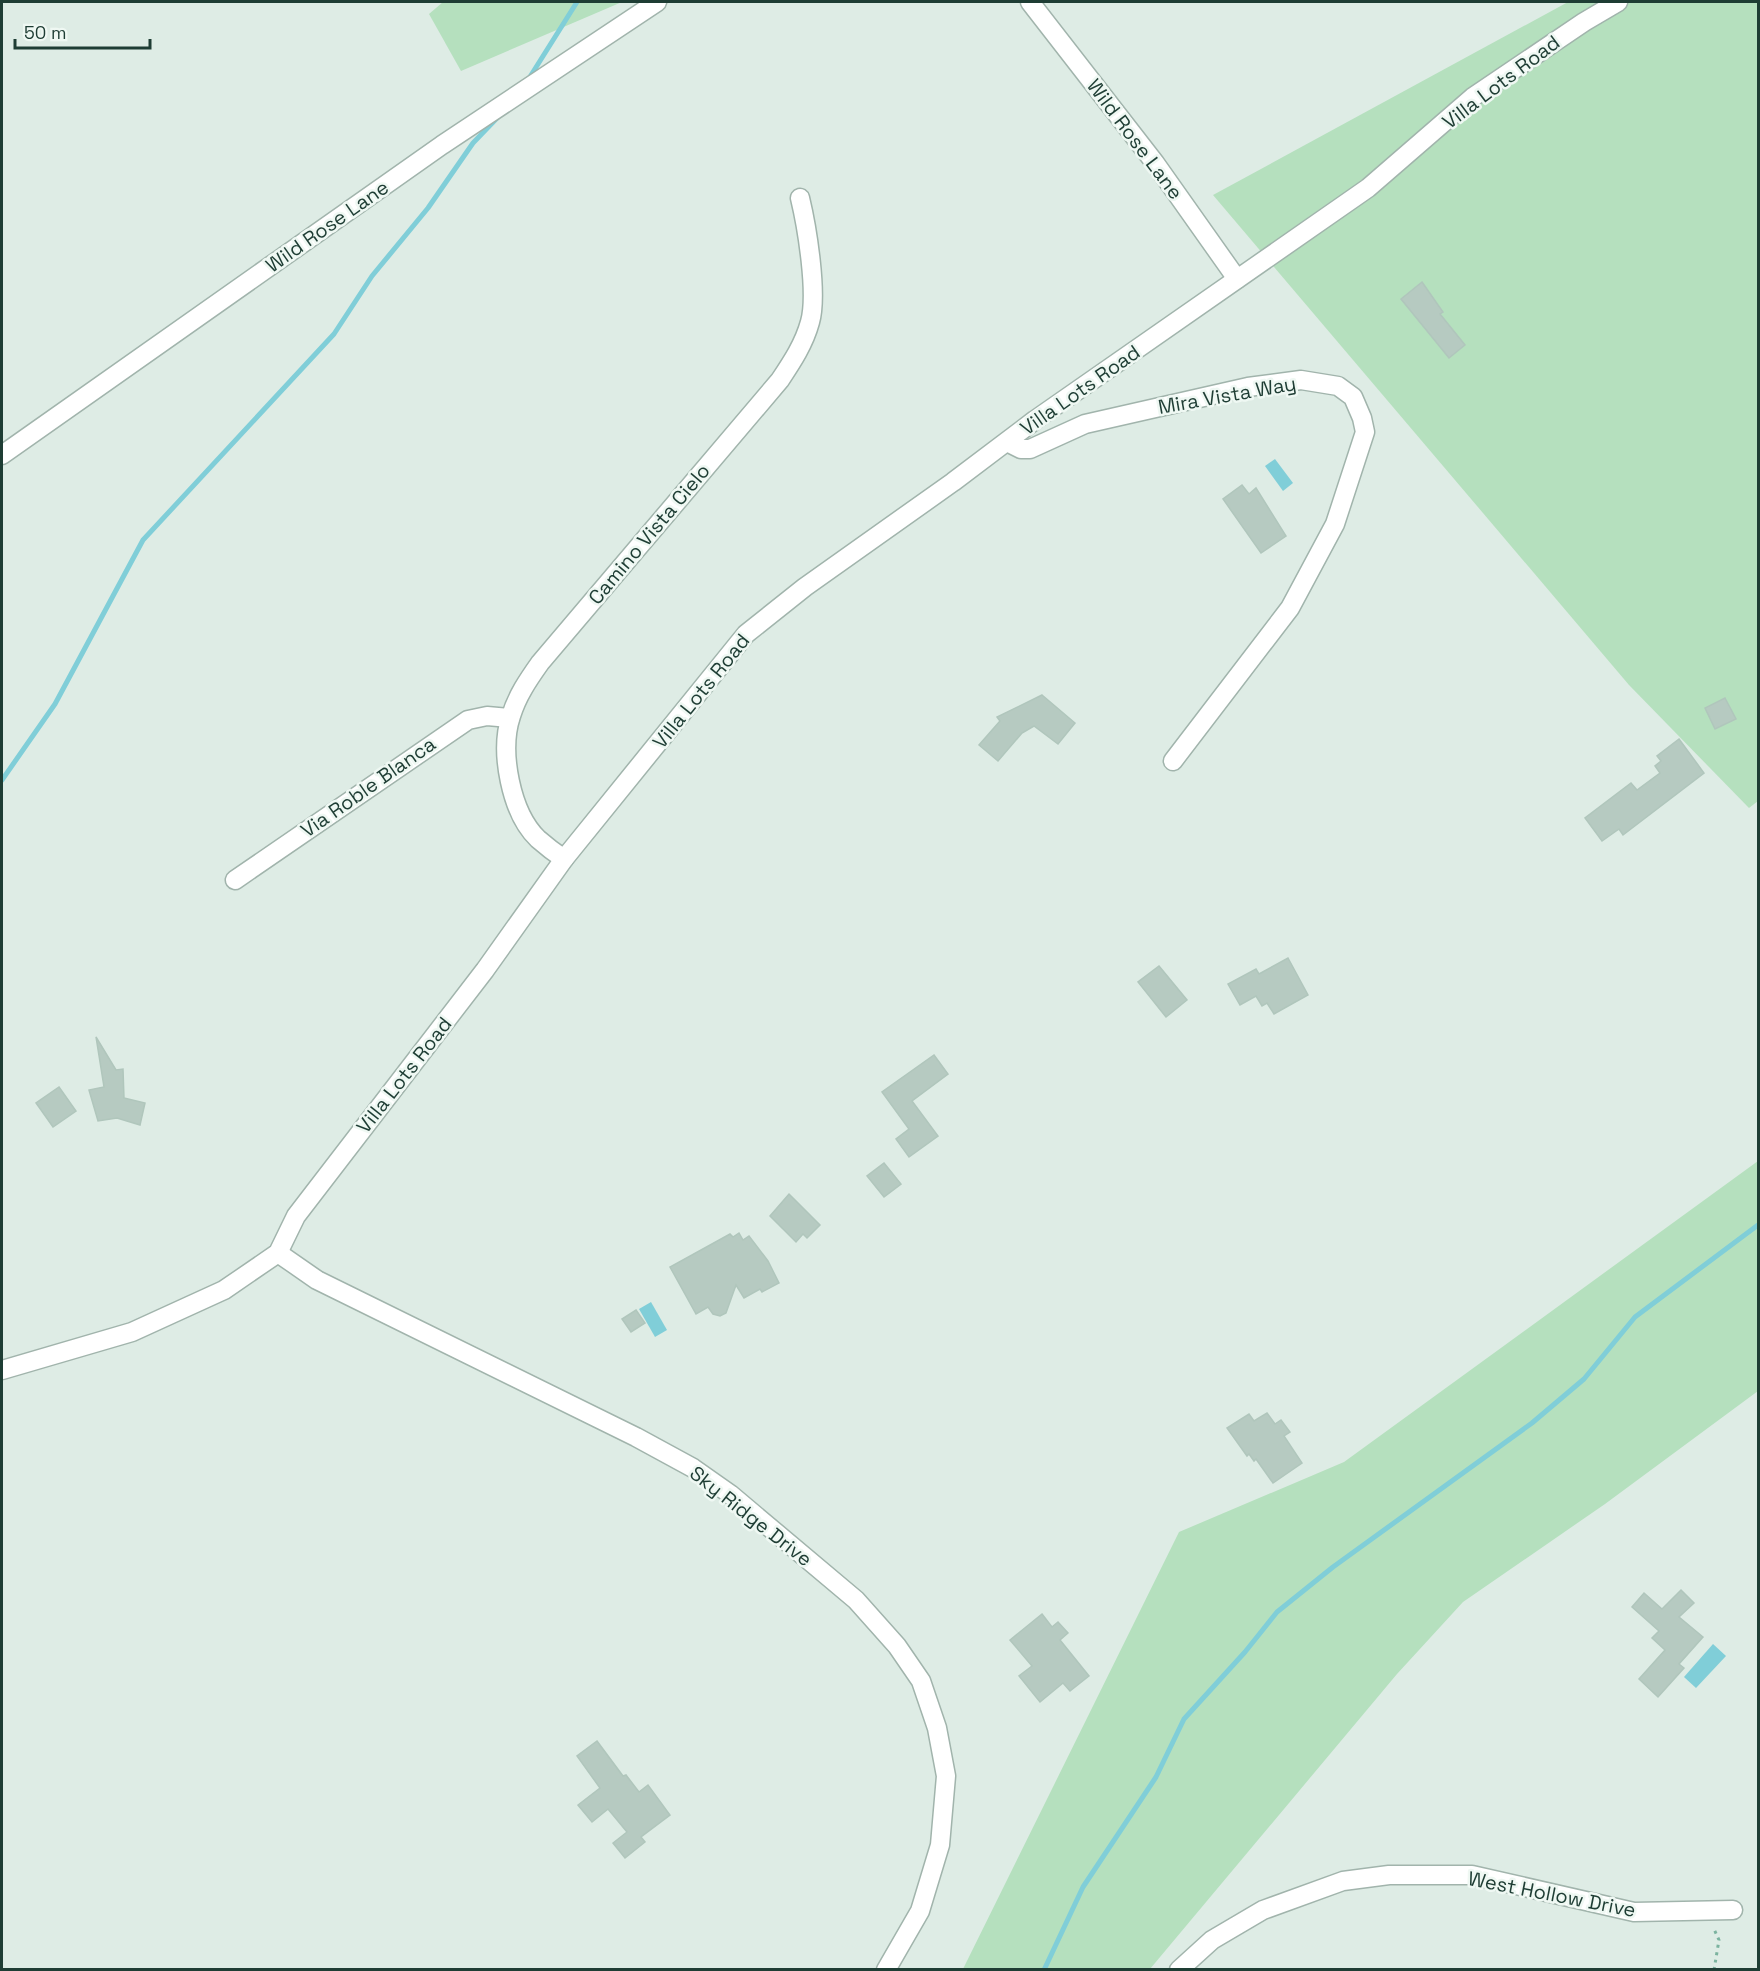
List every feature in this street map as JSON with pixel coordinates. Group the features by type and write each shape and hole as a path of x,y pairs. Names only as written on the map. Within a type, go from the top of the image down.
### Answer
{"street":[{"name":"Wild Rose Lane","path":"2,455 442,145 657,2"},
{"name":"Wild Rose Lane","path":"1030,2 1155,164 1237,279"},
{"name":"Villa Lots Road","path":"2,1370 132,1332 224,1290 278,1253 296,1216 485,970 564,859 746,634 805,587 1007,442 1368,188 1473,98 1584,22 1618,2"},
{"name":"Camino Vista Cielo","path":"564,859 537,838 522,817 510,786 507,754 510,718 523,687 540,663 780,380 799,351 811,321 812,290 800,198"},
{"name":"Mira Vista Way","path":"1007,442 1021,449 1030,449 1085,424 1248,387 1301,380 1338,386 1353,397 1365,432 1335,524 1290,608 1173,760"},
{"name":"Via Roble Blanca","path":"235,880 468,720 487,716 510,718"},
{"name":"Sky Ridge Drive","path":"278,1253 317,1280 636,1437 693,1468 730,1494 856,1600 897,1646 921,1681 937,1728 946,1776 940,1845 920,1911 886,1970"},
{"name":"West Hollow Drive","path":"1179,1970 1212,1940 1263,1910 1343,1881 1389,1875 1472,1875 1634,1912 1734,1910"}],"path":[{"path":"1706,1911 1719,1940 1714,1970"}],"green space":[{"path":"443,2 622,2 461,71 429,14"},
{"path":"1568,2 1758,2 1758,801 1749,808 1629,685 1213,195"},
{"path":"1758,1161 1758,1391 1605,1504 1463,1602 1397,1674 1150,1969 963,1969 1179,1532 1344,1462"}],"water":[{"path":"1275,459 1293,483 1283,491 1265,466"},
{"path":"651,1302 667,1330 655,1337 639,1309"},
{"path":"1713,1644 1726,1656 1696,1688 1684,1677"}],"building":[{"path":"1422,282 1443,312 1440,314 1465,345 1449,358 1401,299"},
{"path":"1242,485 1249,494 1256,488 1286,536 1261,553 1223,499"},
{"path":"1042,695 1075,723 1058,744 1034,726 1022,733 998,761 979,745 1000,721 997,717"},
{"path":"1725,698 1736,719 1715,729 1705,708"},
{"path":"1679,739 1704,773 1623,835 1619,829 1602,841 1585,818 1631,783 1637,790 1660,773 1655,766 1661,761 1657,756"},
{"path":"1288,958 1308,995 1274,1014 1267,1003 1262,1006 1256,996 1240,1005 1228,984 1256,969 1259,974"},
{"path":"1159,966 1187,1000 1166,1017 1138,982"},
{"path":"96,1037 116,1070 123,1069 124,1098 145,1103 140,1125 117,1118 98,1121 89,1090 104,1087"},
{"path":"934,1055 948,1074 912,1101 938,1136 909,1157 896,1139 909,1129 882,1092"},
{"path":"59,1087 76,1111 53,1127 36,1103"},
{"path":"884,1163 901,1184 884,1197 867,1176"},
{"path":"789,1194 820,1225 807,1238 803,1234 796,1242 770,1216"},
{"path":"739,1233 743,1240 749,1236 768,1261 779,1283 762,1292 760,1289 744,1298 736,1285 726,1313 720,1316 713,1314 708,1307 696,1314 670,1267 730,1234 733,1237"},
{"path":"636,1310 645,1323 631,1332 622,1319"},
{"path":"1267,1413 1275,1424 1281,1420 1290,1432 1284,1436 1302,1463 1273,1483 1256,1459 1254,1461 1249,1454 1247,1456 1227,1428 1249,1414 1254,1421"},
{"path":"1681,1590 1694,1603 1679,1617 1703,1637 1679,1664 1684,1668 1658,1697 1639,1679 1665,1650 1652,1638 1659,1631 1632,1607 1644,1593 1662,1609"},
{"path":"1042,1614 1052,1627 1058,1622 1068,1633 1060,1640 1089,1676 1070,1691 1063,1683 1040,1702 1019,1676 1032,1666 1010,1640"},
{"path":"597,1741 623,1776 626,1775 639,1792 648,1785 670,1815 641,1837 645,1842 625,1858 613,1843 627,1832 608,1809 592,1822 578,1805 600,1788 577,1756"}],"waterway":[{"path":"528,80 577,2"},
{"path":"2,780 55,704 143,540 334,334 372,276 428,208 473,143 498,117"},
{"path":"1044,1970 1083,1887 1156,1777 1184,1719 1245,1652 1277,1612 1333,1567 1532,1423 1584,1379 1635,1317 1758,1225"}]}
